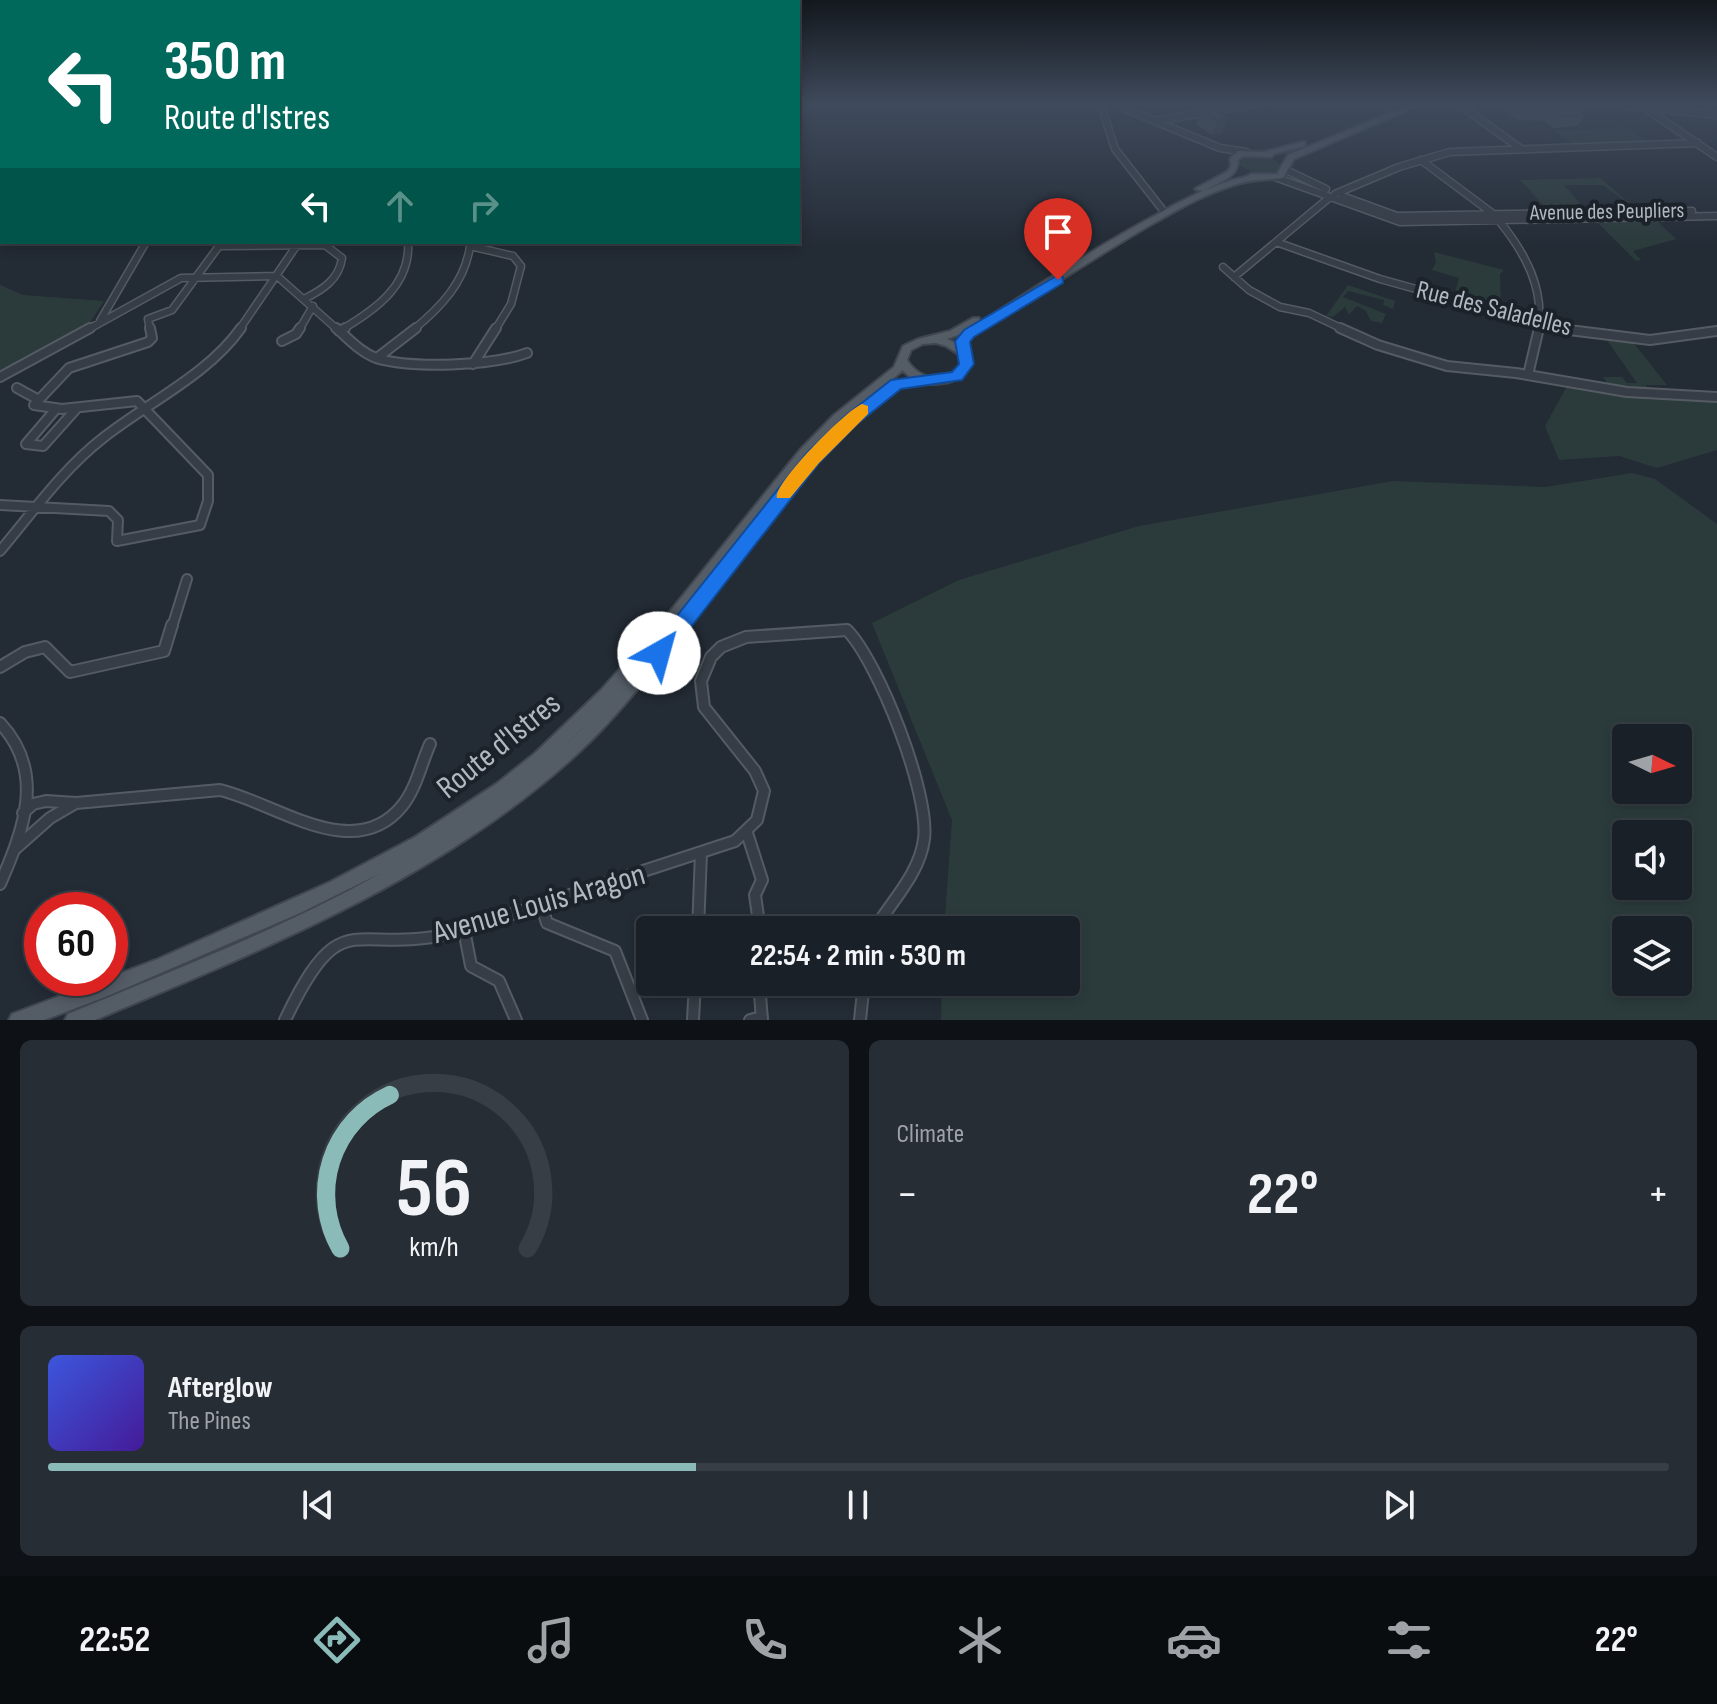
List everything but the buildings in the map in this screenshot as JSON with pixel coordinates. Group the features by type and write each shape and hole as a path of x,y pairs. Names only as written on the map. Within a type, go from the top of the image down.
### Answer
{"main road":[{"path":"1245,153 1234,163 1231,173 1162,209 954,333 913,343 907,348 902,361 909,373 935,382 957,376 967,364 963,341 969,334 1158,219 1240,179 1275,177 1302,153"},
{"path":"1252,153 1278,153"},
{"path":"1266,154 1286,168"},
{"path":"1234,163 1258,177"},
{"path":"932,339 956,345 963,352"},
{"name":"Route d'Istres","path":"18,1020 136,978 355,881 414,849 521,774 613,687 804,453 838,418 898,369 902,361"},
{"name":"Route d'Istres","path":"74,1020 359,894 495,813 536,782 625,694 831,439 883,392 897,384 924,380"}],"street":[{"path":"1116,153 1124,168 1162,209"},
{"path":"1224,153 1234,163"},
{"path":"1234,277 1333,195 1421,160 1457,153"},
{"path":"1421,160 1495,217 1526,257 1539,305 1539,325 1528,375"},
{"name":"Avenue des Peupliers","path":"1286,168 1333,195"},
{"name":"Avenue des Peupliers","path":"1275,177 1391,215 1495,217 1717,213"},
{"name":"Rue des Saladelles","path":"1276,242 1322,262 1539,325 1666,341 1689,339 1717,331"},
{"path":"100,322 145,244"},
{"path":"36,402 69,368 148,342 152,338 148,319 172,310 219,246 272,244"},
{"path":"0,551 37,506 101,439 233,339 297,244"},
{"path":"304,299 328,286 343,263 342,258 325,245 312,244"},
{"path":"339,331 356,321 398,284 410,258 408,244"},
{"path":"377,358 441,305 460,278 470,256 470,244 503,248 518,260 517,290 500,325 473,364"},
{"path":"1223,267 1280,307 1321,317 1378,345 1447,366 1528,375 1627,392 1717,397"},
{"path":"0,376 181,278 277,276 360,349 377,358 431,365 473,364 505,361 527,353"},
{"path":"282,341 296,334 313,306"},
{"path":"0,505 109,511 118,520 117,541 200,525 208,501 208,475 137,401 56,409 36,402 17,388"},
{"path":"56,409 26,444 43,446 77,407"},
{"path":"0,667 25,652 45,647 70,672 164,651 187,579"},
{"path":"758,916 755,895 762,880 747,833 760,817 764,789 758,776 714,724 701,701 706,665 723,645 744,636 847,630 858,637 883,691 926,819 924,843 912,871 883,916"},
{"path":"0,723 17,741 27,771 28,794 15,850 0,884"},
{"path":"23,813 45,802 76,803 220,790 240,793 341,835 362,833 385,823 403,805 430,744"},
{"path":"28,794 45,802 54,811 50,818"},
{"path":"15,850 50,818 76,803"},
{"path":"21,828 39,827"},
{"name":"Avenue Louis Aragon","path":"285,1020 310,970 323,954 339,943 361,938 424,940 464,930 701,853 747,833"},
{"path":"699,916 701,853"},
{"path":"541,904 547,923 615,951 642,1020"},
{"path":"464,930 471,966 499,981 516,1020"},
{"path":"693,1020 694,996"},
{"path":"758,1019 759,996"},
{"path":"860,1020 863,996"}],"shaded area":[{"path":"1244,156 1270,157 1282,166 1279,174 1257,175 1239,165"},
{"path":"1592,171 1627,201 1634,202 1626,202 1603,185 1564,185 1586,210 1549,211 1520,180 1599,178"},
{"path":"1656,220 1676,239 1633,251 1641,260 1636,261 1596,221"},
{"path":"1434,252 1504,270 1500,274 1501,311 1454,296 1459,278 1432,270 1436,262"},
{"path":"0,285 23,295 104,301 89,324 0,372"},
{"path":"1348,285 1395,301 1393,309 1383,305 1384,300 1348,291 1343,297 1386,314 1382,323 1371,321 1366,311 1357,306 1349,315 1345,307 1333,317 1326,316"},
{"path":"1606,339 1632,341 1667,385 1646,385 1648,389 1610,387 1603,377 1622,377 1627,383 1637,383"},
{"path":"1567,386 1647,397 1717,400 1717,450 1657,468 1619,456 1559,460 1545,426"},
{"path":"1632,473 1655,479 1717,524 1717,1020 941,1020 942,996 1080,996 1080,916 945,916 952,820 872,623 959,580 1139,526 1393,481 1545,487"}],"slow traffic":[{"path":"784,494 812,458 862,410"}],"route":[{"path":"659,653 812,458 850,421 897,384 912,380 935,382 957,376 967,364 963,341 969,334 1058,280"}]}
